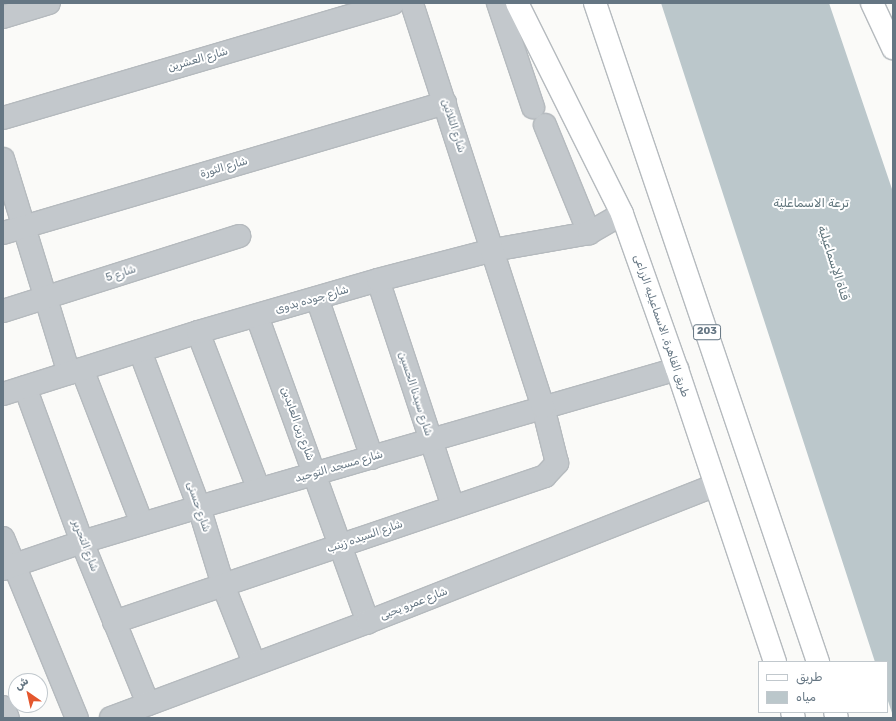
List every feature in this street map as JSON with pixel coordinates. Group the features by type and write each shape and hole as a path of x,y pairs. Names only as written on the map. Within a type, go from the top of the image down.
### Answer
{"main road":[{"name":"طريق القاهرة, الاسماعيليه الزراعى","path":"517,3 622,214 677,369 775,661"},
{"name":"203","path":"595,3 818,661"},
{"path":"872,3 893,48"}],"street":[{"path":"3,17 49,3"},
{"name":"شارع العشرين","path":"3,118 393,3"},
{"name":"شارع الثلاثين","path":"412,3 544,407"},
{"path":"498,3 533,107"},
{"name":"شارع الثورة","path":"3,233 445,103"},
{"path":"545,125 589,233"},
{"path":"3,159 46,298 75,371 142,524"},
{"name":"شارع جوده بدوى","path":"3,394 198,332 378,280 493,250 589,233 622,214"},
{"name":"شارع 5","path":"3,311 239,236"},
{"name":"شارع سيدنا الحسين","path":"378,280 453,507"},
{"path":"317,298 372,458"},
{"name":"شارع زين العابدين","path":"257,316 368,622"},
{"path":"198,332 259,490"},
{"name":"شارع حسنى","path":"140,351 199,507 223,585 254,663"},
{"name":"شارع مسجد التوحيد","path":"8,567 82,542 199,507 677,369"},
{"name":"شارع التحرير","path":"25,387 82,542 148,704"},
{"name":"شارع السيده زينب","path":"114,622 544,476 554,468 556,458 544,407"},
{"name":"شارع عمرو يحيى","path":"111,718 254,663 368,622 715,486"},
{"path":"3,538 8,567 77,718"},
{"path":"3,707 8,718"}],"water":[{"name":"ترعة الاسماعلية","path":"661,3 829,3 893,192 893,716 888,701 888,661 875,661"}],"water label":[{"name":"قناة الإسماعيلية","path":"833,263"}]}
